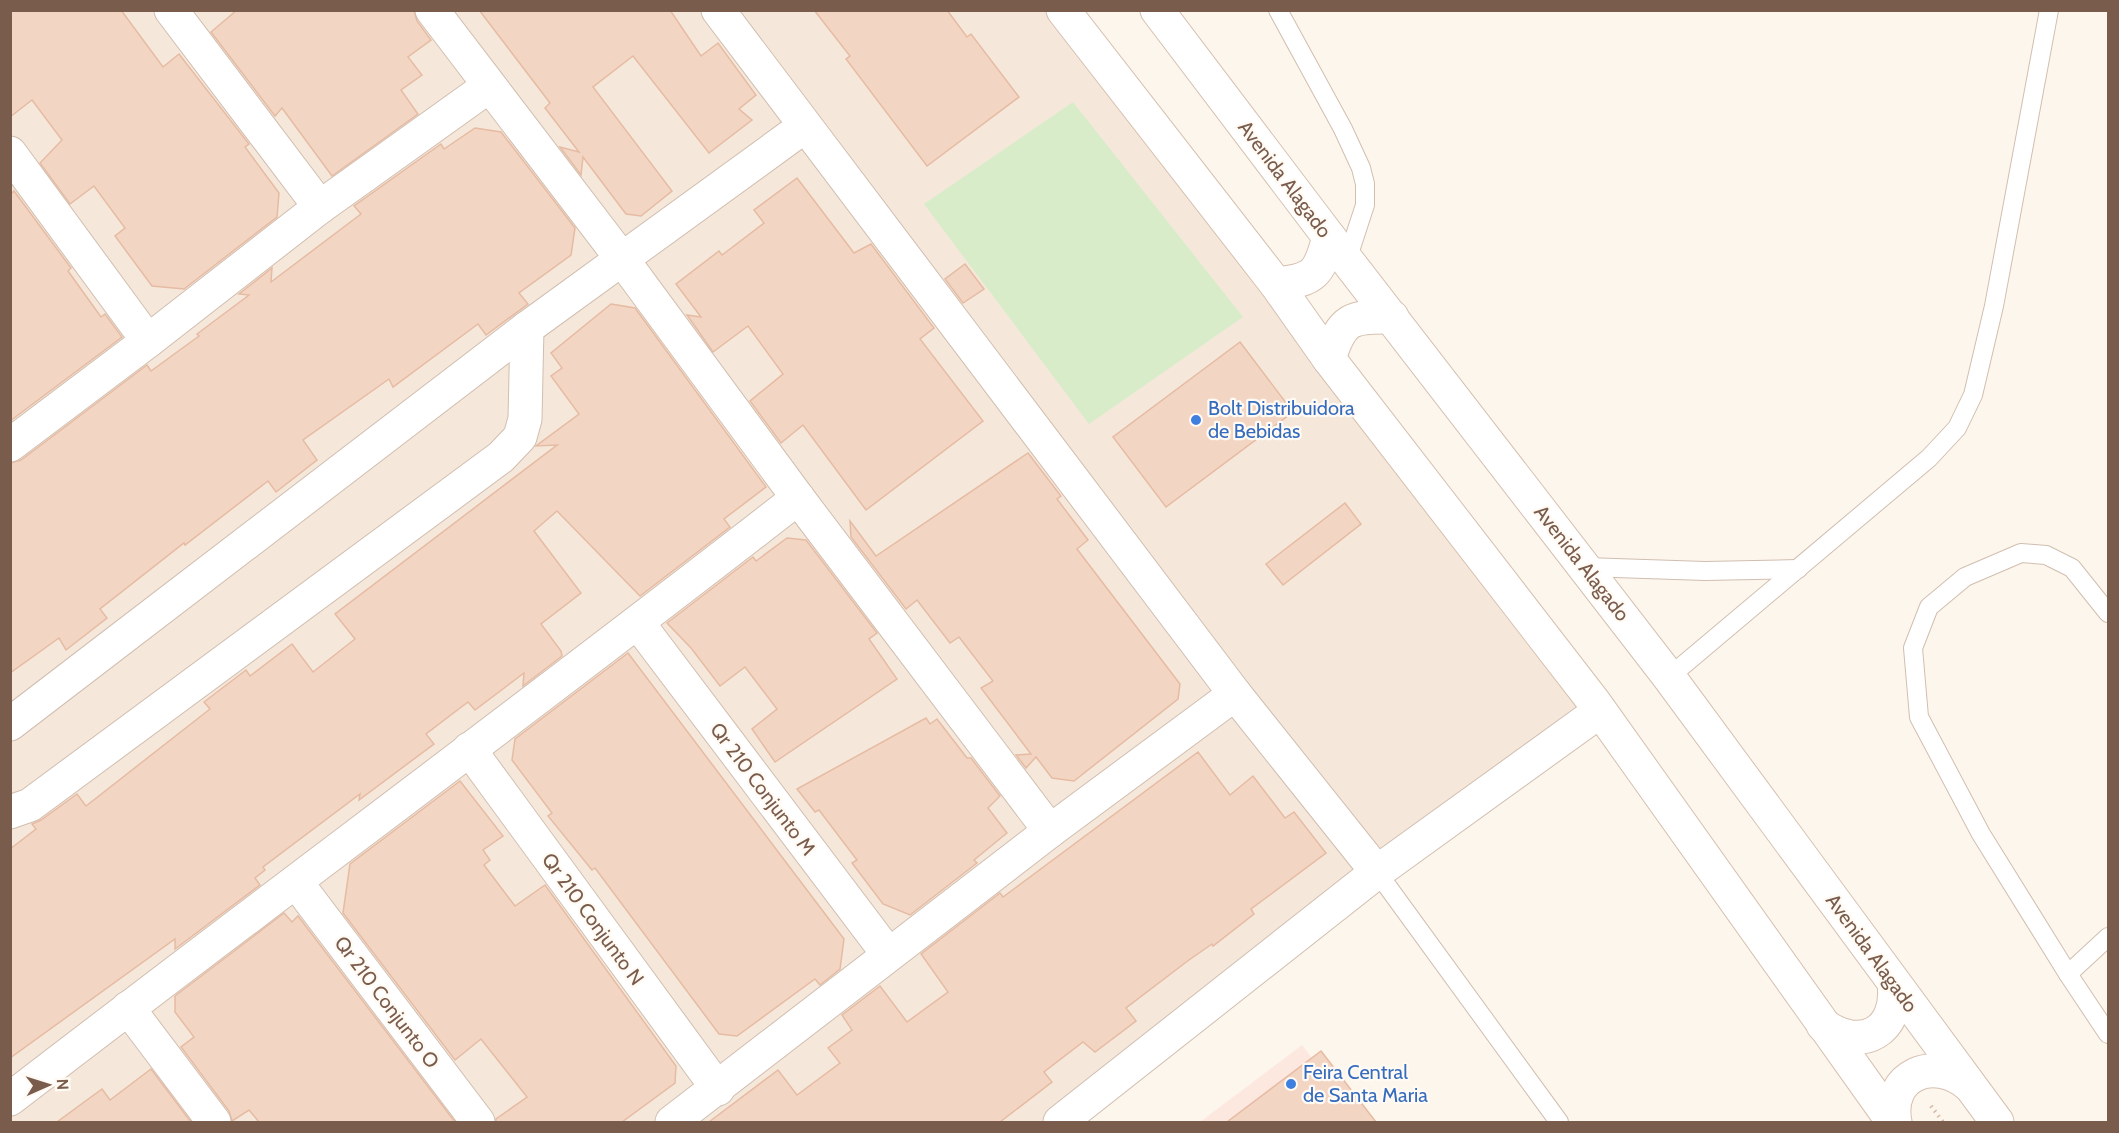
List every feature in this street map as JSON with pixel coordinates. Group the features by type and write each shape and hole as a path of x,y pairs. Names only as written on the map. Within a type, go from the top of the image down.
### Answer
{"street":[{"path":"171,10 320,207"},
{"path":"432,10 622,259 798,498 1050,831"},
{"path":"718,10 1235,694 1377,872"},
{"path":"1063,10 1276,284 1329,359 1600,711 1894,1122"},
{"name":"Avenida Alagado","path":"1157,10 1669,677 1997,1122"},
{"path":"10,445 320,207 489,86"},
{"path":"10,724 527,328 805,126"},
{"path":"10,153 148,341"},
{"path":"1276,284 1307,279 1316,272 1324,255 1338,248"},
{"path":"1329,359 1336,337 1353,320 1366,316 1392,317"},
{"path":"10,812 30,805 501,457 520,437 525,419 527,328"},
{"path":"10,1099 638,623 798,498"},
{"name":"Qr 210 Conjunto M","path":"638,623 888,954"},
{"path":"672,1122 888,954 1235,694"},
{"path":"1060,1122 1377,872 1600,711"},
{"name":"Qr 210 Conjunto N","path":"469,749 717,1089"},
{"name":"Qr 210 Conjunto O","path":"296,882 478,1122"},
{"path":"1823,1025 1835,1034 1848,1038 1875,1033 1886,1023 1893,1011 1896,997 1894,983"},
{"path":"128,1008 214,1122"},
{"path":"1894,1122 1895,1100 1900,1088 1921,1072 1947,1071 1969,1085"}],"lane":[{"path":"1278,10 1343,129 1361,168 1365,184 1365,205 1338,248"},
{"path":"1669,677 1929,459 1957,428 1973,395 1994,306 2049,10"},
{"path":"2109,613 2072,568 2046,555 2021,553 1965,577 1929,607 1913,648 1919,717 1981,834 2068,974 2109,1034"},
{"path":"1585,567 1705,571 1798,569"},
{"path":"1377,872 1559,1122"},
{"path":"2068,974 2109,937"}],"shaded area":[{"path":"10,11 1056,11 1591,700 1044,1122 11,1122"},
{"name":"Feira Central de Santa Maria","path":"1302,1045 1361,1122 1200,1122"}],"green space":[{"path":"1073,102 1243,317 1089,424 924,204"}],"building":[{"path":"10,10 121,10 163,67 179,54 249,144 245,147 279,193 277,217 184,289 152,286 115,236 125,228 94,186 70,204 40,163 62,140 32,100 10,117"},
{"path":"237,10 414,10 417,21 431,40 408,57 422,75 401,90 418,114 332,176 282,108 275,116 211,32"},
{"path":"479,10 670,10 701,56 718,43 756,95 739,109 752,120 709,153 633,56 593,87 672,191 641,216 626,214 583,157 581,175 560,147 579,152 545,108 550,103"},
{"path":"814,10 947,10 967,37 971,34 1019,97 927,166 846,59 850,56"},
{"path":"475,128 501,132 575,228 571,255 519,293 528,304 486,335 478,324 393,387 389,379 303,440 317,460 276,492 268,481 185,545 184,543 100,609 107,618 66,650 59,638 10,673 10,463 21,460 147,365 151,371 249,295 239,294 272,268 271,282 361,214 354,206 441,144 444,149"},
{"path":"797,178 854,253 871,244 934,328 920,339 983,421 866,510 803,425 781,443 750,401 783,374 748,326 713,352 687,315 701,317 676,284 719,251 722,255 764,223 754,210"},
{"path":"14,191 71,268 68,271 101,317 105,314 122,337 10,421 10,195"},
{"path":"965,264 984,289 963,303 945,279"},
{"path":"611,304 635,308 766,487 724,519 730,527 640,596 557,511 534,531 581,593 541,624 561,651 562,656 523,686 524,673 475,710 468,702 426,734 434,744 359,800 360,794 263,867 265,870 255,878 260,885 175,949 175,939 10,1058 10,849 36,829 32,824 77,794 86,806 210,709 204,702 246,670 250,676 292,644 313,672 355,639 335,614 557,445 536,446 579,414 551,376 562,368 551,353"},
{"path":"1240,342 1293,412 1166,507 1113,437"},
{"path":"1028,453 1061,496 1057,499 1088,540 1077,549 1180,684 1178,699 1074,781 1052,778 1036,757 1026,768 1016,755 1031,754 981,688 993,681 959,637 950,643 917,600 906,609 851,537 850,521 876,556"},
{"path":"1345,503 1361,524 1283,585 1266,564"},
{"path":"787,538 806,540 877,633 869,639 897,679 775,762 752,729 777,709 745,667 720,686 691,648 667,623 753,557 756,561"},
{"path":"628,653 844,939 840,969 820,985 815,979 737,1036 719,1034 595,868 592,870 548,816 552,813 512,760 515,739"},
{"path":"926,718 930,724 937,719 1000,796 988,808 1007,833 974,860 977,863 910,915 883,904 852,863 857,860 819,810 815,812 797,789"},
{"path":"1198,752 1230,795 1253,776 1285,818 1294,812 1326,853 1251,909 1254,914 1213,946 1212,944 1189,960 1126,1008 1136,1021 1095,1052 1083,1042 1044,1072 1052,1082 1000,1122 709,1122 778,1070 797,1095 840,1063 828,1048 852,1030 842,1015 880,986 907,1022 948,992 921,954 1000,893 1003,897"},
{"path":"460,781 503,836 483,850 490,860 484,865 515,906 545,885 676,1066 675,1083 622,1122 496,1122 496,1119 527,1097 481,1039 455,1060 343,913 350,864"},
{"path":"284,913 292,922 298,916 455,1122 259,1122 249,1110 232,1121 229,1111 181,1047 194,1037 175,1012 175,996"},
{"name":"Feira Central de Santa Maria","path":"1321,1051 1376,1122 1227,1122"},
{"path":"151,1069 191,1122 57,1122 102,1089 110,1100"}],"place":[{"name":"Bolt Distribuidora de Bebidas","path":"1196,420"},
{"name":"Feira Central de Santa Maria","path":"1291,1084"}]}
